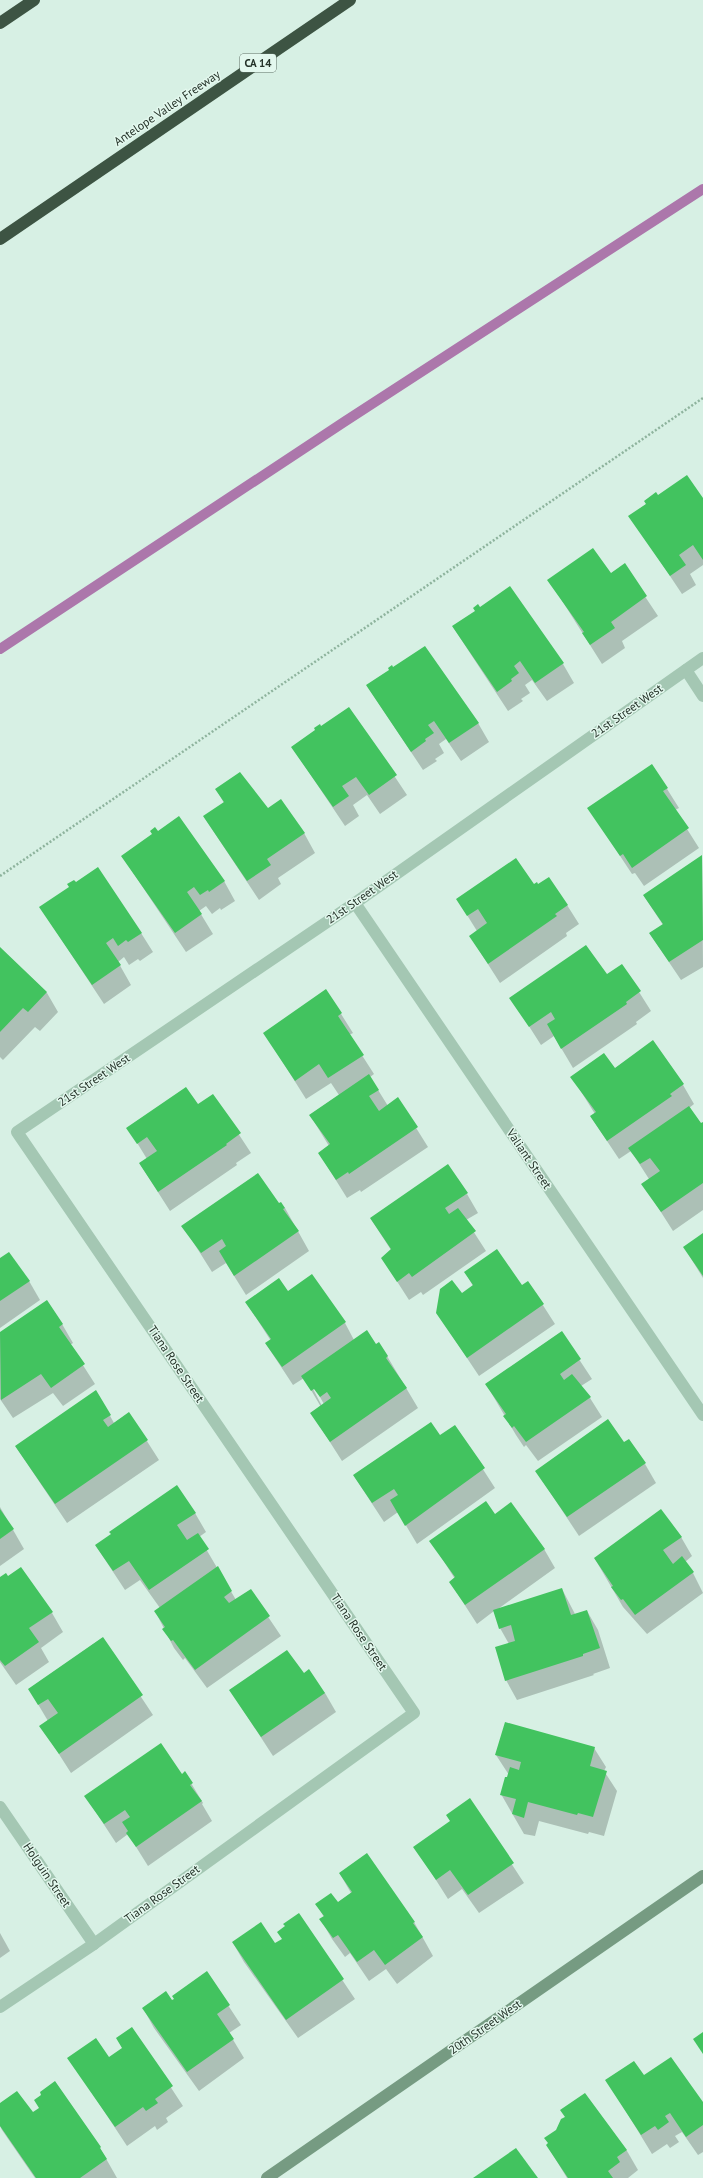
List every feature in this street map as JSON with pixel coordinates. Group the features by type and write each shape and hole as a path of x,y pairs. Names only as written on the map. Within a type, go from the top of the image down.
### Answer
{"highway":[{"path":"0,23 34,0"},
{"name":"Antelope Valley Freeway","path":"0,239 350,0"}],"main road":[{"name":"20th Street West","path":"267,2178 703,1876"}],"street":[{"name":"21st Street West","path":"17,1132 355,903 703,658"},
{"path":"686,670 703,696"},
{"name":"Valiant Street","path":"355,903 703,1415"},
{"name":"Tiana Rose Street","path":"0,2007 94,1944 414,1713 17,1132"},
{"name":"Holguin Street","path":"0,1807 94,1944"}],"path":[{"path":"0,876 703,398"}],"building":[{"path":"687,475 703,498 703,560 693,545 679,555 686,565 670,576 628,516 646,504 644,501 656,492 658,495"},
{"path":"593,548 611,573 625,563 647,596 611,622 615,628 590,645 582,633 584,632 547,580"},
{"path":"510,586 564,663 535,683 520,661 514,666 519,673 511,679 512,681 497,692 452,626 475,611 473,608 478,604 480,607"},
{"path":"425,646 479,723 449,743 434,721 428,725 434,733 411,752 366,685 389,670 388,668 392,665 393,667"},
{"path":"349,707 397,775 369,795 356,777 342,786 349,796 333,807 291,747 315,730 314,728 320,724 321,726"},
{"path":"652,764 668,788 663,791 689,828 632,868 623,854 620,856 587,808"},
{"path":"240,772 268,808 281,799 305,833 267,859 271,865 247,881 203,816 224,802 215,789"},
{"path":"179,816 225,881 209,892 208,890 200,895 194,887 187,892 202,914 175,933 121,856 152,834 150,831 155,827 158,831"},
{"path":"702,855 703,940 669,962 649,933 663,924 643,895"},
{"path":"516,858 534,884 537,882 538,884 549,877 568,905 555,914 557,916 488,964 469,936 487,923 478,909 467,916 456,899"},
{"path":"98,867 142,933 128,942 126,940 118,946 113,938 106,943 121,965 92,985 39,907 69,887 67,884 74,880 76,882"},
{"path":"586,945 607,974 622,964 641,991 626,1002 627,1004 561,1049 547,1024 555,1019 551,1012 529,1027 509,998"},
{"path":"0,947 47,992 28,1012 23,1008 0,1032"},
{"path":"326,989 342,1013 338,1016 364,1055 328,1078 319,1064 295,1081 263,1033"},
{"path":"653,1040 684,1084 670,1094 672,1096 607,1141 590,1116 596,1112 570,1077 604,1053 615,1068"},
{"path":"369,1074 379,1090 369,1096 379,1111 398,1097 418,1127 349,1174 348,1172 336,1180 318,1153 330,1144 309,1115"},
{"path":"186,1087 198,1104 213,1094 241,1133 226,1144 227,1145 158,1192 139,1163 157,1151 147,1137 137,1144 126,1128"},
{"path":"689,1106 701,1123 703,1122 703,1183 661,1212 641,1184 660,1171 650,1158 640,1164 628,1148"},
{"path":"448,1164 468,1193 445,1208 449,1214 458,1208 476,1231 412,1277 409,1273 397,1282 381,1258 391,1249 370,1218"},
{"path":"258,1173 279,1203 281,1202 285,1208 283,1209 299,1231 234,1276 219,1251 226,1246 222,1239 201,1253 181,1226"},
{"path":"703,1233 703,1276 683,1247"},
{"path":"497,1249 522,1285 528,1281 544,1304 467,1358 436,1313 440,1289 452,1280 462,1293 473,1285 464,1272"},
{"path":"9,1252 30,1281 0,1301 0,1258"},
{"path":"312,1274 346,1322 282,1367 265,1343 271,1339 245,1302 279,1278 288,1291"},
{"path":"47,1300 63,1324 59,1327 85,1364 51,1388 41,1374 1,1400 0,1332"},
{"path":"367,1330 376,1344 379,1342 388,1356 386,1358 407,1388 330,1442 310,1413 331,1398 327,1392 320,1397 314,1389 311,1391 301,1376"},
{"path":"562,1331 581,1359 560,1374 564,1380 572,1374 591,1397 526,1442 514,1426 512,1428 503,1416 506,1414 485,1384"},
{"path":"96,1390 111,1415 103,1420 108,1427 129,1412 148,1440 55,1504 15,1446"},
{"path":"608,1419 624,1442 629,1439 646,1463 567,1517 535,1471"},
{"path":"431,1422 440,1435 455,1425 485,1468 405,1526 390,1500 398,1495 394,1489 372,1503 353,1475"},
{"path":"177,1485 196,1513 177,1525 187,1540 198,1533 209,1549 149,1590 129,1561 113,1571 95,1545 111,1534 109,1532"},
{"path":"486,1501 495,1514 511,1502 545,1549 465,1605 449,1582 455,1577 429,1541"},
{"path":"0,1509 14,1529 0,1539"},
{"path":"661,1509 682,1537 663,1550 673,1564 682,1556 694,1572 635,1615 623,1599 621,1600 611,1587 613,1586 594,1558"},
{"path":"218,1566 232,1591 224,1597 229,1603 251,1589 270,1616 195,1670 173,1640 171,1641 162,1629 165,1627 154,1611"},
{"path":"21,1567 53,1612 29,1628 39,1642 5,1666 0,1660 0,1577 6,1573 8,1576"},
{"path":"562,1588 571,1615 587,1610 600,1648 583,1654 583,1656 505,1681 495,1647 515,1641 511,1625 499,1629 493,1610"},
{"path":"103,1637 143,1695 59,1754 39,1726 58,1713 48,1699 38,1705 28,1689"},
{"path":"287,1650 304,1673 309,1669 325,1693 261,1737 229,1690"},
{"path":"505,1722 595,1747 590,1766 607,1771 593,1817 578,1813 577,1815 528,1802 524,1818 512,1814 516,1799 500,1795 505,1777 507,1777 510,1767 519,1770 521,1762 495,1755"},
{"path":"161,1743 182,1774 185,1771 193,1783 190,1785 202,1801 136,1847 126,1833 128,1831 122,1822 130,1817 125,1810 104,1824 84,1796"},
{"path":"470,1798 514,1863 468,1895 450,1870 436,1880 413,1847 450,1821 446,1815"},
{"path":"367,1853 415,1922 413,1923 423,1937 385,1965 374,1950 357,1962 338,1935 333,1938 319,1919 324,1916 315,1904 331,1893 338,1902 352,1892 339,1873"},
{"path":"299,1913 344,1979 286,2020 232,1942 261,1922 275,1943 282,1939 277,1932 285,1926 283,1924"},
{"path":"207,1971 230,2005 217,2014 234,2039 187,2072 142,2008 166,1991 172,2000 174,1999 172,1996"},
{"path":"132,2027 173,2086 155,2099 158,2103 146,2111 143,2107 115,2127 67,2058 96,2038 109,2057 122,2048 116,2038"},
{"path":"703,2032 703,2054 693,2039"},
{"path":"671,2057 703,2102 703,2125 686,2137 670,2113 665,2116 669,2122 658,2130 655,2126 641,2135 605,2080 634,2061 644,2075"},
{"path":"55,2081 101,2147 100,2148 107,2159 80,2178 36,2178 0,2126 0,2103 17,2091 33,2112 39,2108 34,2100 41,2095 40,2092"},
{"path":"585,2093 627,2150 617,2157 620,2162 608,2171 613,2178 568,2178 546,2145 548,2143 544,2138 556,2130 561,2119 565,2117 560,2110"},
{"path":"516,2148 538,2178 473,2178"}],"waterway":[{"path":"0,649 344,422 703,189"}]}
